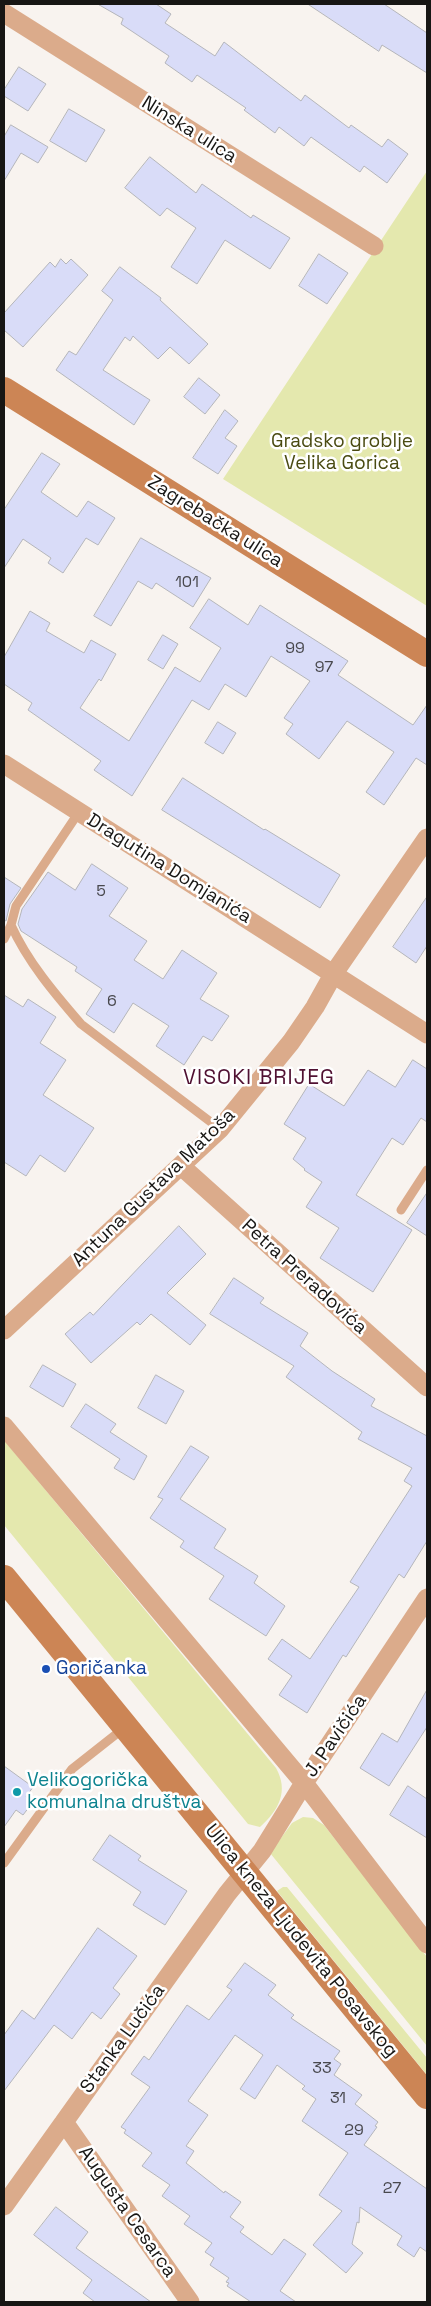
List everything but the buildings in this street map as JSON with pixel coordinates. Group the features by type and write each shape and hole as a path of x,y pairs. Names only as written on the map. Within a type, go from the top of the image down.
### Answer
{"main road":[{"name":"Zagrebačka ulica","path":"4,390 427,654"},
{"name":"Ulica kneza Ljudevita Posavskog","path":"4,1578 427,2096"}],"street":[{"name":"Ninska ulica","path":"4,13 374,246"},
{"name":"Dragutina Domjanića","path":"4,764 334,973"},
{"name":"Antuna Gustava Matoša","path":"4,1330 220,1129 291,1042 315,1007 334,973 427,838"},
{"path":"334,973 427,1034"},
{"name":"Petra Preradovića","path":"181,1166 427,1387"},
{"path":"4,1426 304,1784 427,1944"},
{"name":"J. Pavičića","path":"244,1872 262,1851 427,1598"},
{"name":"Stanka Lučića","path":"4,2206 244,1872"},
{"name":"Augusta Cesarca","path":"64,2122 190,2302"}],"lane":[{"path":"4,939 11,925 16,906 79,812"},
{"path":"11,925 17,939 33,963 81,1024 220,1129"},
{"path":"401,1210 427,1170"},
{"path":"4,1863 72,1768 126,1727"}],"green space":[{"name":"Gradsko groblje Velika Gorica","path":"427,171 427,606 223,479"},
{"path":"4,1440 276,1768 282,1785 280,1800 267,1821 260,1827 248,1824 4,1525"},
{"path":"303,1817 313,1818 324,1825 427,1957 427,2046 270,1853 292,1823"},
{"path":"287,1887 427,2058 427,2075 277,1891"}],"place":[{"name":"Goričanka","path":"46,1669"},
{"name":"Velikogorička komunalna društva","path":"17,1792"}],"district":[{"name":"VISOKI BRIJEG","path":"259,1078"}]}
